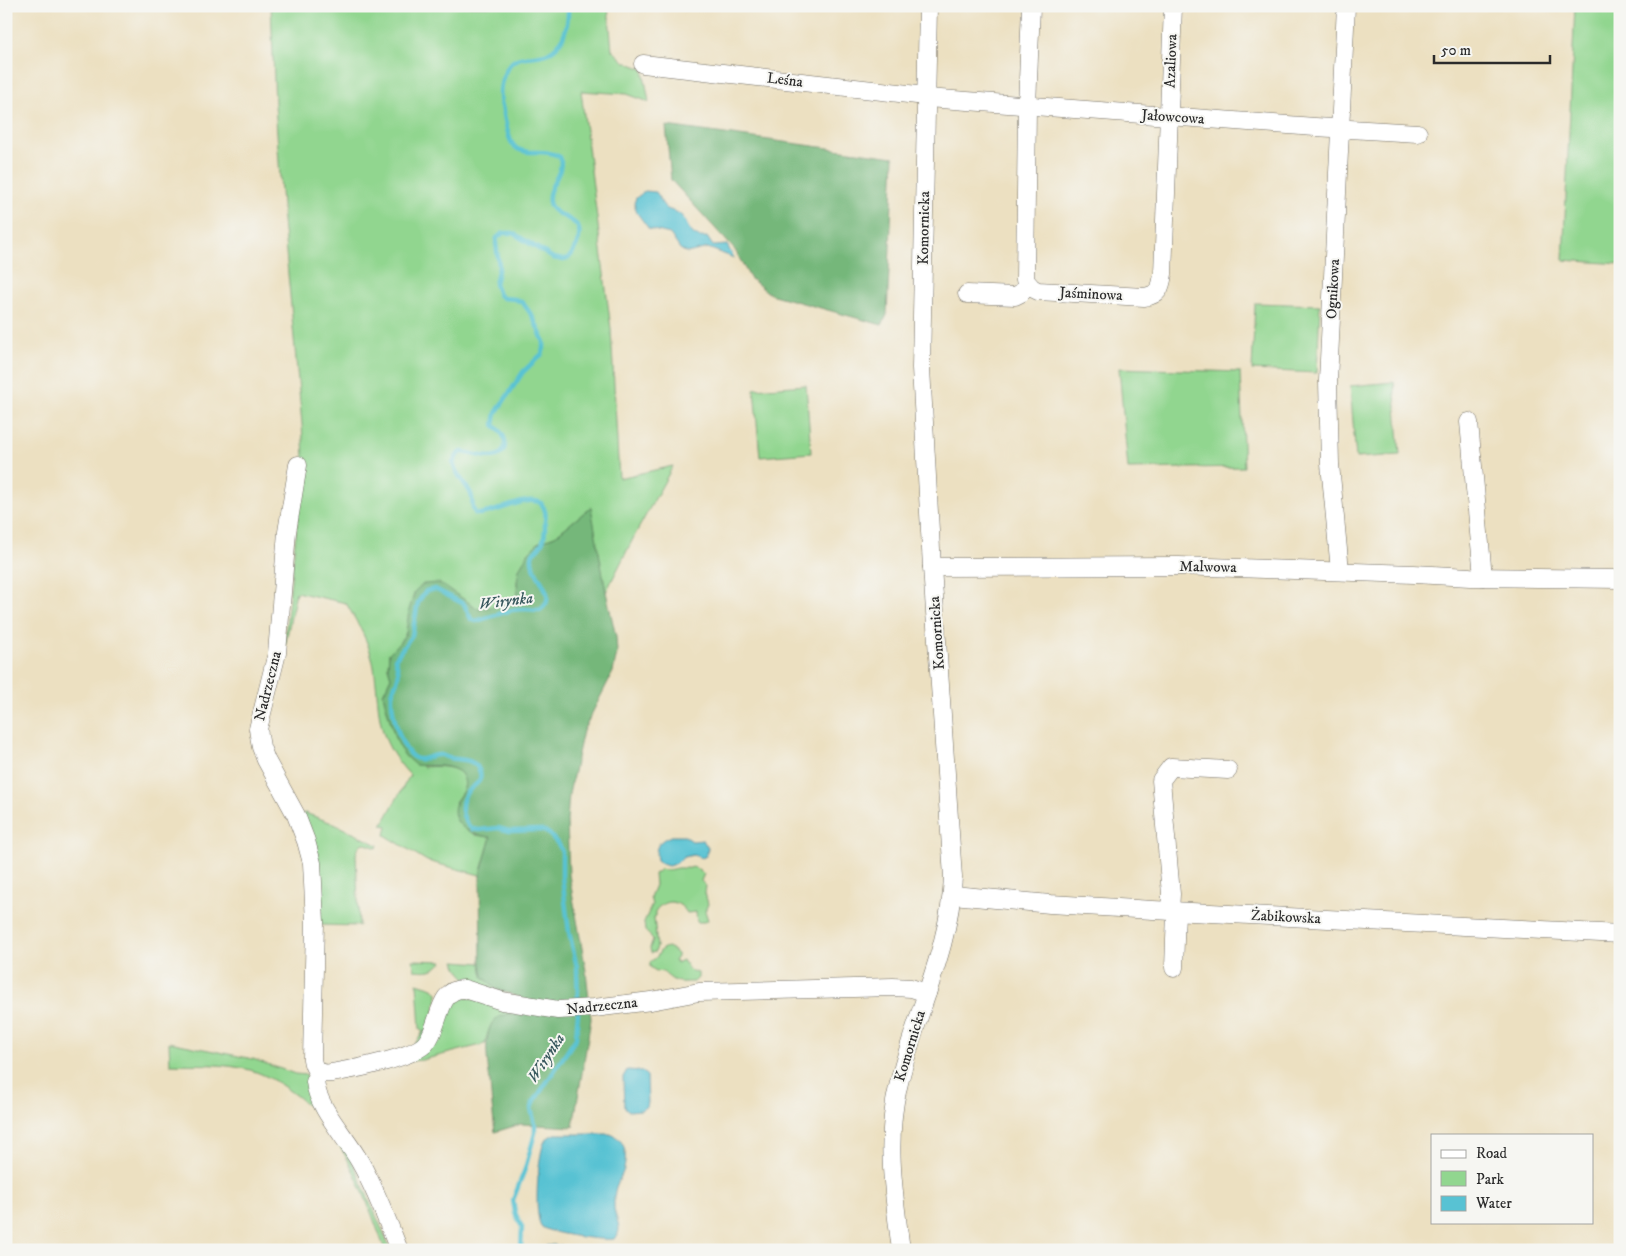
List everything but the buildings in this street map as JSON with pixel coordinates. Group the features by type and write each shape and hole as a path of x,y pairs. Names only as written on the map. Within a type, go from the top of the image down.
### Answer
{"street":[{"name":"Komornicka","path":"901,1250 892,1172 891,1128 898,1086 945,935 952,895 952,851 932,567 921,368 928,6"},
{"path":"967,294 1015,296 1021,293 1028,285 1024,275 1031,6"},
{"name":"Azaliowa","path":"1169,116 1172,6"},
{"name":"Ognikowa","path":"1340,571 1330,464 1328,412 1346,6"},
{"name":"Leśna","path":"643,64 927,98"},
{"name":"Jałowcowa","path":"927,98 1418,133"},
{"name":"Jaśminowa","path":"1028,285 1044,292 1144,297 1155,294 1160,290 1163,274 1169,116"},
{"path":"1469,422 1483,577"},
{"name":"Nadrzeczna","path":"298,465 287,532 277,653 258,720 258,737 266,760 296,816 312,863 315,922 312,1059 315,1069 319,1073 346,1071 417,1051 427,1043 434,1032 445,998 449,993 458,988 474,991 517,1005 547,1009 578,1010 699,992 899,987 927,992"},
{"name":"Malwowa","path":"932,567 1149,566 1483,577 1620,578"},
{"path":"1174,968 1173,911 1161,780 1171,767 1228,770"},
{"name":"Żabikowska","path":"952,895 1050,904 1620,934"},
{"name":"Nadrzeczna","path":"319,1073 315,1082 318,1094 328,1114 368,1176 399,1250"}],"green space":[{"path":"271,6 608,6 612,50 625,62 643,69 649,102 627,94 581,91 611,329 619,478 673,466 606,592 590,508 555,536 539,542 529,552 517,582 518,593 516,597 480,611 439,583 408,624 406,633 400,642 389,653 388,667 391,677 383,694 395,738 423,767 452,768 463,775 465,781 464,789 455,802 475,835 491,837 480,875 427,861 385,835 387,826 382,825 410,775 390,749 385,737 381,724 370,650 346,603 296,592 283,656 304,457 283,220"},
{"path":"1575,6 1620,6 1620,264 1563,260"},
{"path":"666,126 894,157 887,315 882,325 770,294 750,278 735,250 671,180"},
{"path":"1255,303 1320,305 1317,373 1252,370"},
{"path":"1119,368 1240,372 1244,467 1128,469"},
{"path":"1394,382 1400,455 1356,458 1350,386"},
{"path":"806,385 811,453 760,457 754,389"},
{"path":"591,507 616,637 617,653 613,672 583,731 569,794 567,821 569,875 586,971 591,1019 573,1127 521,1124 495,1132 487,1060 490,1026 496,1019 505,1015 518,1015 523,999 497,989 483,977 481,963 480,875 491,837 470,832 458,823 455,817 456,802 465,786 464,778 460,772 448,767 415,765 405,756 395,738 383,694 391,677 388,667 389,653 406,633 409,610 415,591 423,584 439,583 480,610 507,602 516,597 518,593 519,569 529,552 539,542 555,536"},
{"path":"305,813 332,823 378,845 377,848 363,843 359,846 356,854 359,926 319,925 302,814"},
{"path":"693,867 704,874 701,881 706,886 705,893 708,904 705,911 708,920 697,922 696,912 687,913 676,903 668,902 660,906 656,910 656,916 654,917 657,947 655,952 651,953 650,948 653,939 645,931 644,922 652,905 650,897 655,885 654,874 661,869"},
{"path":"669,947 677,954 674,961 677,963 683,960 689,970 698,973 698,978 694,982 677,982 663,972 656,971 650,967 650,962 664,948"},
{"path":"413,960 443,961 433,969 423,971 414,970"},
{"path":"455,961 481,963 483,977 497,989 506,993 491,990 469,980 458,969"},
{"path":"417,983 433,988 437,993 437,998 432,1021 416,1044 423,1031 420,1029"},
{"path":"455,994 520,1010 518,1015 504,1017 495,1021 489,1029 485,1044 422,1060 400,1062"},
{"path":"169,1042 253,1059 295,1074 307,1075 309,1084 350,1156 391,1250 385,1250 359,1183 348,1161 322,1121 306,1104 274,1081 250,1070 220,1065 170,1064"}],"water":[{"path":"645,191 656,192 664,206 682,216 696,235 707,237 713,246 727,245 734,258 708,248 687,253 680,249 670,234 649,229 637,213 634,203 636,198"},
{"path":"671,836 685,836 692,841 703,840 708,848 706,856 702,858 693,855 684,857 675,864 668,866 662,864 657,860 656,851 658,845 663,840"},
{"path":"627,1070 642,1071 647,1076 648,1103 641,1110 629,1111 624,1107 623,1077"},
{"path":"555,1134 610,1134 615,1136 622,1144 625,1153 625,1164 614,1194 614,1211 619,1231 614,1239 577,1236 547,1230 542,1227 539,1221 537,1200 540,1160 545,1141 548,1137"},
{"path":"553,1245 587,1250 542,1250 546,1246"}],"waterway":[{"name":"Wirynka","path":"568,6 566,29 559,43 549,53 521,58 511,63 504,75 500,94 510,139 514,146 526,152 549,153 560,157 560,169 550,191 549,202 557,213 575,223 579,228 579,236 576,246 568,258 564,260 553,258 513,233 503,233 497,238 499,266 495,284 499,295 503,298 515,299 523,303 533,317 544,342 544,348 542,354 523,372 496,413 494,425 505,439 503,451 494,457 462,452 458,454 453,463 456,472 471,494 473,509 476,514 527,501 541,503 545,514 544,536 542,543 533,553 532,560 534,568 546,590 546,604 540,610 512,610 476,621 471,619 464,604 435,589 426,591 418,602 412,635 395,659 399,676 393,689 392,703 400,738 413,757 422,759 441,755 470,761 477,766 480,780 468,791 462,806 465,821 472,829 541,830 548,833 559,845 562,852 562,877 569,932 577,967 578,1004"},
{"name":"Wirynka","path":"521,1250 522,1227 515,1213 513,1200 525,1169 535,1133 531,1109 533,1103 576,1038 578,1012"}]}
